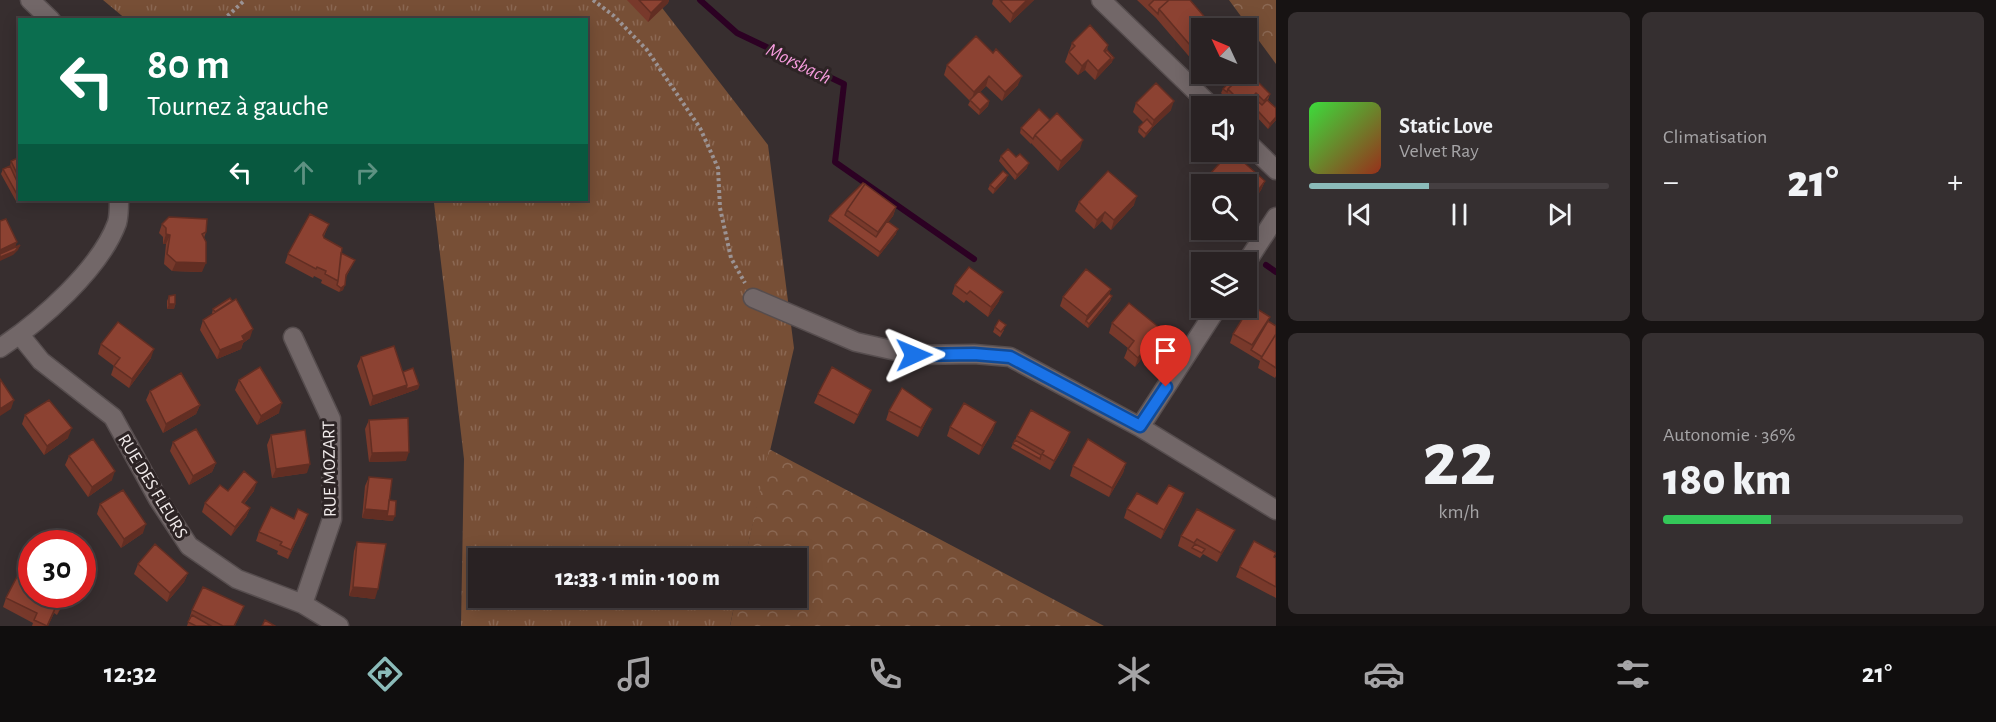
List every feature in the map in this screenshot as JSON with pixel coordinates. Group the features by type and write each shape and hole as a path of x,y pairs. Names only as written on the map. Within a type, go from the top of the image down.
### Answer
{"street":[{"path":"1101,0 1200,96"},
{"path":"33,2 49,18"},
{"path":"1257,152 1276,170"},
{"path":"0,348 20,335 84,277 117,222 119,201"},
{"path":"1253,252 1276,217"},
{"path":"753,298 856,342 904,353 1010,357 1140,426 1276,510"},
{"path":"1140,426 1210,318"},
{"name":"RUE DES FLEURS","path":"20,335 41,361 113,417 158,499 189,546 237,579 303,604 339,626"},
{"name":"RUE MOZART","path":"293,337 331,419 332,519 303,604"}],"path":[{"path":"225,18 245,0"},
{"path":"593,0 614,16 647,50 700,128 718,168 720,208 731,258 753,298"}],"green space":[{"path":"103,0 656,0 768,145 794,348 747,548 468,548 468,608 734,608 730,626 461,626 464,459 434,203 427,201 588,201 588,18 125,18"},
{"path":"1229,0 1276,0 1276,64 1257,38 1257,18 1242,18"},
{"path":"769,449 1104,626 730,626 734,608 807,608 807,548 747,548"}],"building":[{"path":"639,0 664,0 651,13"},
{"path":"1000,0 1027,0 1013,14"},
{"path":"1154,0 1169,0 1159,9 1158,14 1149,5"},
{"path":"1169,0 1190,0 1205,18 1191,18 1191,46 1159,9"},
{"path":"1090,25 1108,45 1104,51 1111,58 1098,71 1088,60 1082,66 1069,52 1075,46 1072,43"},
{"path":"976,36 993,53 996,49 1022,76 1005,92 989,76 974,92 947,65"},
{"path":"1107,50 1114,58 1109,62 1111,58 1105,52"},
{"path":"1257,81 1270,94 1264,101 1256,93 1253,96 1235,96 1228,89 1233,84 1257,84"},
{"path":"1156,83 1174,101 1154,120 1136,103"},
{"path":"1228,84 1233,84 1227,92 1223,89"},
{"path":"979,91 989,101 980,110 970,100"},
{"path":"1267,100 1276,108 1276,117 1270,124 1257,110 1257,101 1262,105"},
{"path":"1039,109 1050,120 1033,139 1021,128"},
{"path":"1057,113 1083,140 1061,161 1035,135"},
{"path":"1147,119 1153,126 1146,134 1139,127"},
{"path":"1008,149 1016,157 1020,154 1029,163 1017,175 1001,156"},
{"path":"18,158 18,176 11,161"},
{"path":"1221,162 1243,162 1265,181 1257,192 1257,174 1210,174"},
{"path":"10,166 18,184 18,196 3,169"},
{"path":"1003,171 1008,175 995,189 990,185"},
{"path":"1108,171 1137,196 1114,220 1105,212 1097,220 1079,202"},
{"path":"863,183 865,184 845,215 876,237 887,221 898,229 880,252 830,216"},
{"path":"865,184 896,207 878,232 847,210"},
{"path":"310,214 329,224 323,235 324,238 342,248 338,281 325,274 326,271 317,267 316,269 288,254"},
{"path":"169,217 207,219 206,232 202,234 206,242 206,263 176,262 167,254 170,235 166,234 166,228 162,224"},
{"path":"6,219 17,242 0,250 0,221"},
{"path":"20,245 15,251 0,257 0,254"},
{"path":"341,253 355,260 346,275 345,285 341,288 337,285"},
{"path":"969,267 1003,292 991,307 970,291 967,294 955,285"},
{"path":"1086,269 1111,289 1087,316 1063,297"},
{"path":"1109,294 1112,296 1089,324 1086,321"},
{"path":"175,295 175,304 169,304 169,296"},
{"path":"230,298 232,301 215,312 213,309"},
{"path":"236,299 253,329 242,336 244,340 220,350 203,320"},
{"path":"1129,303 1161,329 1138,358 1128,349 1134,341 1112,323"},
{"path":"1257,309 1270,317 1252,345 1233,334 1243,318 1257,318"},
{"path":"999,320 1006,325 1001,332 995,327"},
{"path":"1268,321 1276,326 1276,334 1262,357 1251,350"},
{"path":"118,322 154,349 132,379 114,366 120,358 101,344"},
{"path":"1276,334 1276,368 1261,358"},
{"path":"394,346 407,385 373,396 361,357"},
{"path":"260,367 282,403 261,416 239,380"},
{"path":"832,367 871,390 858,415 818,394"},
{"path":"413,368 419,385 406,389 403,372"},
{"path":"181,373 200,405 166,424 150,391"},
{"path":"0,379 14,400 0,409"},
{"path":"902,388 932,409 921,428 889,411"},
{"path":"49,400 72,428 47,446 25,415"},
{"path":"964,403 996,422 982,446 950,427"},
{"path":"1031,410 1070,432 1054,461 1042,454 1044,451 1017,436"},
{"path":"408,418 409,452 372,453 369,420"},
{"path":"196,429 216,463 193,476 173,442"},
{"path":"305,430 310,464 276,469 271,435"},
{"path":"93,439 115,471 92,487 69,456"},
{"path":"1088,439 1126,463 1112,488 1073,466"},
{"path":"1015,440 1041,455 1040,459 1013,444"},
{"path":"244,471 257,482 242,502 250,508 235,527 205,503 220,485 228,491"},
{"path":"369,477 392,479 388,511 365,509"},
{"path":"1169,485 1184,493 1164,530 1127,509 1137,493 1157,504"},
{"path":"123,490 146,524 124,539 100,504"},
{"path":"389,500 396,501 395,516 387,516"},
{"path":"271,507 294,519 298,509 308,514 291,550 280,545 282,542 259,532"},
{"path":"1197,509 1235,530 1221,553 1197,539 1194,543 1181,536"},
{"path":"1254,541 1276,553 1274,557 1276,558 1276,587 1240,567"},
{"path":"357,542 386,544 378,589 353,587"},
{"path":"155,544 188,573 170,593 138,564"},
{"path":"1195,544 1205,549 1202,553 1192,548"},
{"path":"18,575 18,604 6,598"},
{"path":"203,587 244,606 234,626 223,626 192,610"},
{"path":"27,608 55,608 47,626 34,620 37,613"},
{"path":"192,615 211,626 196,626 188,622"},
{"path":"265,620 275,626 262,626"}],"waterway":[{"name":"Morsbach","path":"700,0 737,33 844,84 835,162 974,259"},
{"name":"Morsbach","path":"1266,265 1276,272"}],"route":[{"path":"914,355 974,354 1010,357 1140,426 1166,387"}]}
